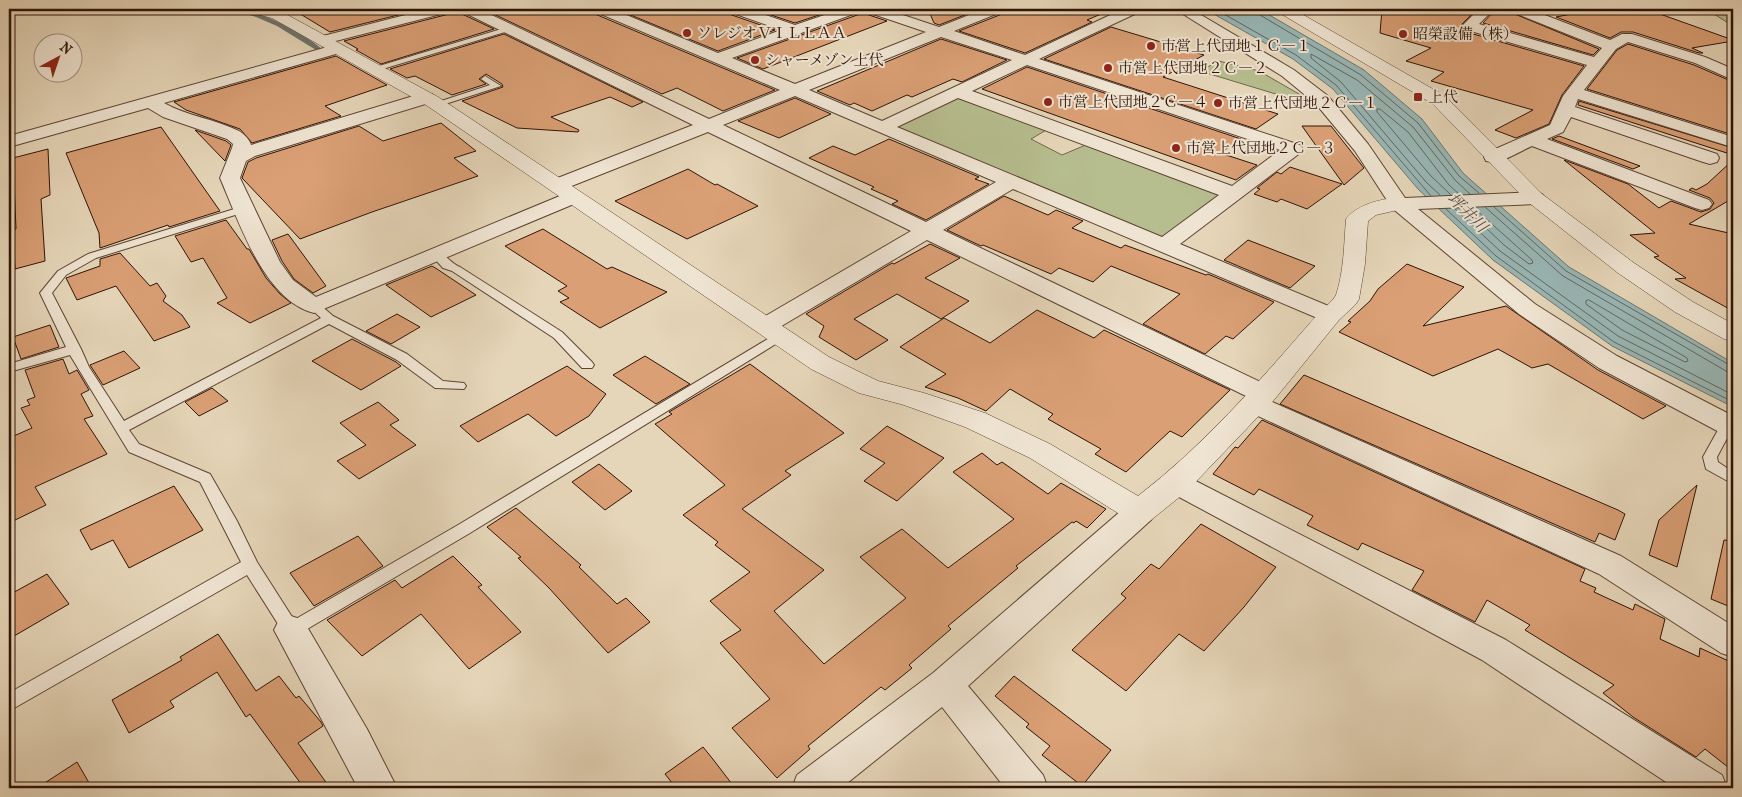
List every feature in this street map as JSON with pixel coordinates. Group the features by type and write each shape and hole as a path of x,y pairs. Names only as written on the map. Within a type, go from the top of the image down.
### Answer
{"street":[{"path":"259,9 277,15 431,101 820,363 869,387 914,399 975,420 1040,451 1140,512"},
{"path":"9,142 149,102 444,9"},
{"path":"468,9 926,232 1259,399 1610,565 1733,643"},
{"path":"601,9 1330,315"},
{"path":"736,9 794,30"},
{"path":"718,58 854,9"},
{"path":"872,9 1294,149 1165,246"},
{"path":"149,102 169,113 233,135 242,144 242,149 231,170 230,178 244,209 274,270 285,285 322,312 565,191 709,126 996,9"},
{"path":"883,127 1134,9"},
{"path":"1283,9 1439,100 1493,157 1528,199 1669,298 1733,334"},
{"path":"1487,9 1469,26 1597,63"},
{"path":"1517,9 1611,46"},
{"path":"1175,10 1206,24 1288,73 1322,100 1408,203 1527,308 1608,362 1731,425"},
{"path":"1493,157 1557,128 1574,92 1611,46 1627,37 1652,28"},
{"path":"1627,37 1700,60 1733,75"},
{"path":"958,92 1235,194"},
{"path":"1574,92 1732,142"},
{"path":"237,158 248,152 431,101"},
{"path":"1565,109 1710,158"},
{"path":"1532,140 1702,204"},
{"path":"773,332 926,232 1012,181"},
{"path":"811,788 945,684 1140,512 1176,483 1259,399 1330,315 1347,299 1353,264 1357,219 1369,210 1408,203 1528,199"},
{"path":"1176,483 1494,650 1708,788"},
{"path":"291,630 354,741 378,788"},
{"path":"945,684 1029,788"}],"lane":[{"path":"373,69 511,29"},
{"path":"431,101 497,86 485,79"},
{"path":"244,209 92,256 62,274 46,294 75,348 82,367 134,448 205,478 230,521 250,565 291,630 464,529 773,332"},
{"path":"437,255 447,266 456,269 558,335 588,365"},
{"path":"121,428 322,312 402,357 440,385 459,386"},
{"path":"9,368 75,348"},
{"path":"1731,425 1710,456 1711,465 1733,479"},
{"path":"9,703 250,565"}],"green space":[{"path":"1706,9 1733,9 1733,26"},
{"path":"1219,61 1259,71 1306,98 1302,102 1200,71"},
{"path":"958,96 1048,129 1031,139 1062,155 1088,144 1217,192 1219,197 1165,236 1156,237 899,129 897,125"}],"water":[{"name":"坪井川","path":"1205,9 1259,9 1364,70 1422,119 1463,173 1569,267 1733,363 1733,407 1612,346 1493,260 1418,189 1333,89 1293,59"}],"building":[{"path":"292,9 422,9 330,32"},
{"path":"453,9 459,9 462,14 494,29 381,64 344,41 449,14"},
{"path":"483,9 592,9 595,14 775,90 723,111 677,88 662,94"},
{"path":"616,9 726,9 729,14 775,30 718,51"},
{"path":"753,9 837,9 795,23"},
{"path":"863,9 866,14 887,21 763,69 737,58 860,14"},
{"path":"928,9 980,9 939,25 934,23"},
{"path":"1005,9 1113,9 1087,20 1092,22 1025,53 959,31 1002,14"},
{"path":"1382,9 1477,9 1461,25 1463,31 1584,66 1562,95 1549,124 1516,138 1495,130 1533,110 1431,81 1444,72 1406,61 1431,48 1380,33"},
{"path":"1496,9 1510,12 1599,49 1593,55 1483,23"},
{"path":"1597,9 1616,11 1646,9 1733,41 1692,48 1703,53 1699,53 1633,32 1621,32 1610,38 1556,17"},
{"path":"1111,27 1204,55 1163,77 1278,114 1256,129 1044,59"},
{"path":"504,34 643,102 632,107 610,97 551,117 579,130 578,132 517,128 462,101 503,87 502,84 486,74 479,79 486,84 452,95 415,76 407,78 390,69"},
{"path":"941,39 1007,60 962,82 953,79 912,97 907,95 872,111 854,103 850,105 817,91"},
{"path":"1628,44 1694,65 1733,82 1733,135 1587,89 1617,50"},
{"path":"336,56 387,85 325,106 341,116 252,143 240,129 186,110 174,102"},
{"path":"1027,67 1241,139 1220,153 1257,165 1236,180 982,89"},
{"path":"795,98 831,114 779,138 738,121"},
{"path":"1579,101 1733,148 1733,155 1578,105"},
{"path":"441,123 476,151 454,158 478,176 300,239 242,178 248,162 256,158 359,126 383,141"},
{"path":"1302,126 1331,126 1364,168 1344,185"},
{"path":"161,127 220,211 169,227 168,225 100,248 99,233 66,153"},
{"path":"195,130 226,141 231,145 225,161"},
{"path":"1559,136 1640,166 1633,169 1552,139"},
{"path":"889,139 979,177 975,179 989,184 926,220 892,204 898,201 871,189 874,187 809,158 833,146 855,155"},
{"path":"48,149 50,195 41,199 45,261 15,269 13,230 16,229 13,158"},
{"path":"1564,160 1628,184 1659,208 1671,201 1701,212 1710,209 1714,203 1710,198 1689,190 1692,188 1696,190 1707,184 1733,160 1733,198 1689,224 1733,234 1733,311 1675,279 1686,278 1654,257 1659,256 1630,235 1655,233"},
{"path":"1290,167 1342,184 1307,209 1281,199 1277,202 1254,194 1260,189 1257,188 1277,172 1281,174"},
{"path":"688,169 715,185 717,184 758,206 687,239 615,201"},
{"path":"1004,196 1048,215 1056,210 1083,221 1072,228 1121,248 1125,245 1206,275 1208,274 1274,302 1233,339 1226,336 1205,354 1143,324 1180,294 1111,266 1093,282 1059,268 1051,274 947,230"},
{"path":"226,220 247,249 249,249 266,278 291,303 250,323 217,303 227,298 203,258 191,262 175,236"},
{"path":"543,229 607,269 612,267 667,292 600,328 560,302 569,298 558,291 567,286 505,246"},
{"path":"288,234 326,286 313,293 294,279 282,261 272,240"},
{"path":"1248,240 1315,266 1290,288 1224,260"},
{"path":"930,244 960,258 925,278 969,301 941,319 897,294 854,319 888,340 856,360 819,337 824,326 806,314 892,263 894,264"},
{"path":"120,253 150,286 157,283 166,296 163,301 182,315 190,327 154,341 116,286 77,300 66,278 100,266 100,259"},
{"path":"1407,264 1464,287 1423,326 1506,306 1598,370 1666,406 1643,419 1548,364 1532,368 1498,349 1433,376 1339,332 1351,322 1348,321 1370,301 1378,289"},
{"path":"432,266 476,295 431,317 386,285"},
{"path":"1037,310 1094,338 1104,330 1230,390 1182,437 1170,431 1126,472 1095,454 1101,449 1048,419 1053,414 1010,389 986,411 958,398 925,387 946,374 900,347 944,318 990,343"},
{"path":"397,314 420,327 391,344 366,331"},
{"path":"50,325 59,347 21,359 13,337"},
{"path":"352,339 401,366 361,390 312,361"},
{"path":"124,351 140,368 103,385 90,365"},
{"path":"645,356 690,384 656,404 613,375"},
{"path":"63,359 69,374 77,370 89,390 81,394 93,416 84,419 107,454 35,487 46,505 9,523 9,438 32,428 21,408 30,405 27,400 35,397 25,370"},
{"path":"750,364 844,433 785,471 791,475 742,509 824,570 774,611 824,664 906,598 860,557 902,529 948,568 1014,519 953,472 982,453 997,465 1002,462 1048,494 1061,483 1106,509 1087,528 1076,521 1072,522 1016,566 1018,568 948,626 951,629 909,665 912,668 885,690 881,687 808,746 810,749 777,778 732,728 770,699 720,643 741,630 710,601 750,572 715,545 718,542 683,515 725,485 655,424 672,414 669,412"},
{"path":"567,366 606,394 589,416 556,436 528,414 478,442 460,426"},
{"path":"1304,375 1618,510 1625,514 1615,540 1599,533 1595,542 1280,404"},
{"path":"212,388 228,401 199,416 185,402"},
{"path":"378,402 399,420 390,425 416,445 359,479 337,461 366,445 340,423"},
{"path":"1262,420 1585,569 1580,581 1596,588 1594,592 1633,610 1635,604 1665,619 1660,639 1699,657 1700,648 1733,663 1733,771 1705,749 1696,757 1633,717 1603,693 1614,685 1525,630 1530,625 1487,600 1475,622 1412,590 1424,571 1362,543 1358,550 1307,525 1313,516 1259,489 1254,495 1213,474 1235,447 1238,448"},
{"path":"887,426 944,458 897,501 864,481 885,463 860,449"},
{"path":"599,464 632,491 605,510 572,482"},
{"path":"1697,485 1677,567 1649,555 1659,520"},
{"path":"174,486 203,530 129,568 113,540 91,550 80,530"},
{"path":"516,508 581,565 579,567 617,604 626,598 650,622 608,653 549,588 518,558 521,557 487,527"},
{"path":"1201,524 1276,567 1244,607 1204,651 1179,634 1126,691 1072,650 1126,598 1121,594 1151,564 1159,569"},
{"path":"358,536 383,566 314,606 290,573"},
{"path":"1724,540 1733,541 1733,608 1711,599"},
{"path":"453,556 482,585 478,587 521,632 469,669 421,614 362,656 327,620 395,580 402,588"},
{"path":"47,574 69,604 9,639 9,595"},
{"path":"218,634 256,691 279,676 296,698 299,696 321,722 323,726 298,743 330,788 304,788 250,714 246,717 217,672 170,701 174,707 129,733 112,700 182,660 180,657"},
{"path":"1014,676 1111,750 1082,786 1042,755 1050,746 1026,727 1029,724 995,696"},
{"path":"703,747 735,788 676,788 665,774"},
{"path":"77,762 92,788 37,788"}],"waterway":[{"path":"232,9 269,20 320,50 312,52"}],"place":[{"name":"ソレジオＶＩＬＬＡＡ","path":"687,33"},
{"name":"昭榮設備（株）","path":"1403,34"},
{"name":"市営上代団地１Ｃ―１","path":"1151,46"},
{"name":"シャーメゾン上代","path":"755,60"},
{"name":"市営上代団地２Ｃ―２","path":"1108,68"},
{"name":"上代","path":"1418,97"},
{"name":"市営上代団地２Ｃ―４","path":"1048,102"},
{"name":"市営上代団地２Ｃ―１","path":"1218,103"},
{"name":"市営上代団地２Ｃ―３","path":"1176,148"}]}
